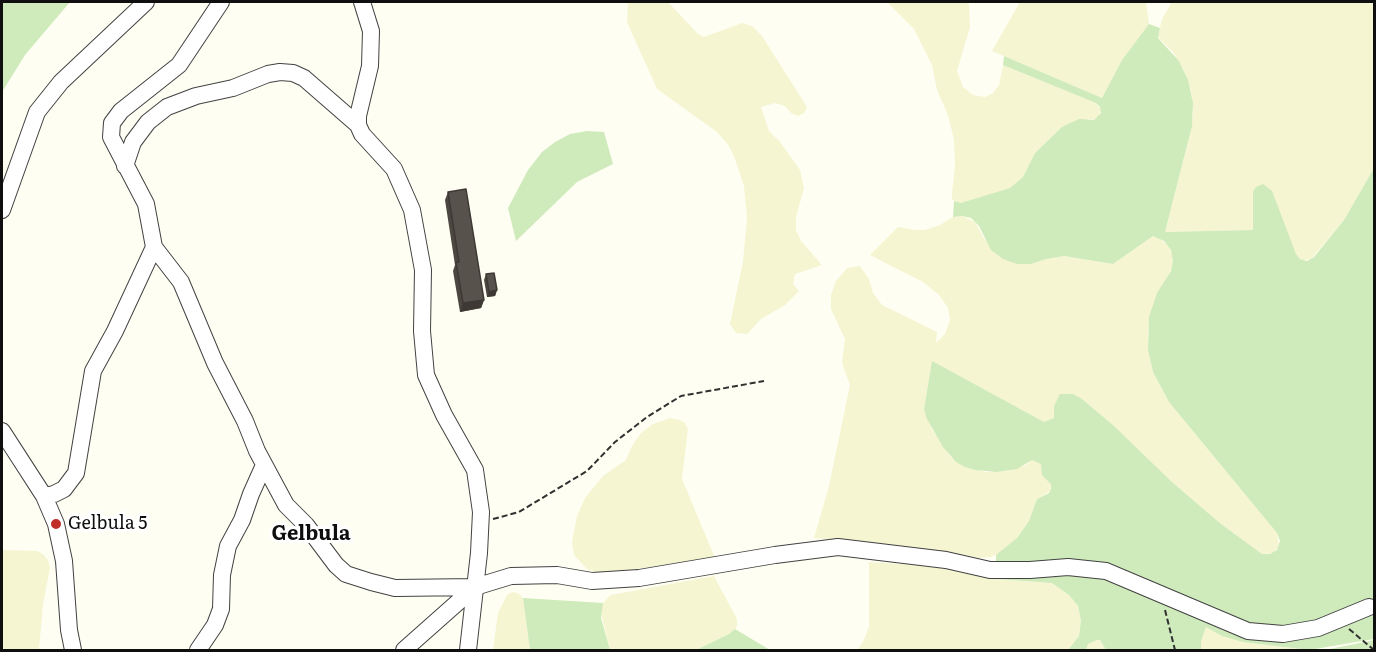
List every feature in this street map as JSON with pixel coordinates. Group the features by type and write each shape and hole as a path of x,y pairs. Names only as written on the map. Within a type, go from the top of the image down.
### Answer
{"street":[{"path":"2,210 37,112 61,82 146,2"},
{"path":"221,2 178,65 116,116 111,137 146,204 153,247 181,282 215,363 245,421 264,465 286,505 306,525 336,565 346,574 395,588 475,587 511,576 556,575 592,581 639,579 775,555 838,547 946,560 990,570 1068,567 1107,570 1248,631 1283,634 1318,628 1369,607"},
{"path":"362,2 371,31 371,43 370,66 357,116 358,125 362,134 394,169 412,210 423,270 422,331 426,375 444,415 475,470 481,522 468,651"},
{"path":"125,166 133,142 148,122 167,107 196,96 233,88 268,74 292,73 304,78 358,125"},
{"path":"44,496 64,489 76,473 93,371 115,331 153,247"},
{"path":"2,431 44,496 56,524 64,561 69,630 73,651"},
{"path":"198,651 215,625 221,609 222,575 228,546 243,520 251,494 264,465"},
{"path":"404,651 475,587"}],"path":[{"path":"481,522 519,512 587,471 615,442 647,417 681,396 764,381"},
{"path":"1161,594 1176,651"},
{"path":"1338,620 1374,651"}],"green space":[{"path":"2,2 70,2 25,55 2,92"},
{"path":"628,2 668,2 698,34 704,37 742,23 752,26 762,36 807,107 804,113 798,116 791,113 785,106 775,103 761,107 769,131 800,170 804,188 796,217 796,230 801,241 822,265 795,274 793,284 799,291 785,305 761,319 747,334 736,333 730,324 743,262 747,218 744,186 735,159 729,146 717,132 657,89 627,22"},
{"path":"887,2 969,2 970,27 957,71 963,87 973,95 985,97 993,93 999,85 1003,65 1096,103 1101,110 1099,116 1094,120 1089,119 1062,127 1035,153 1023,177 1010,188 979,199 956,202 952,199 955,166 954,140 948,115 937,90 932,65 914,29"},
{"path":"1020,2 1146,2 1149,24 1122,60 1102,98 992,51"},
{"path":"1172,2 1374,2 1374,168 1344,220 1311,259 1303,260 1298,257 1253,192 1253,230 1165,232 1193,115 1191,91 1184,70 1173,52 1158,37 1162,19"},
{"path":"1149,24 1160,28 1158,38 1179,61 1188,80 1193,103 1192,126 1165,232 1253,230 1253,192 1256,187 1263,184 1272,191 1296,254 1300,259 1307,261 1314,257 1344,220 1374,168 1374,639 1309,650 1243,642 1222,636 1206,627 1201,641 1201,650 1106,650 1100,640 1097,640 1088,644 1086,650 1068,650 1079,636 1081,621 1078,606 1069,595 1052,583 996,579 996,555 1017,538 1029,521 1037,499 1049,493 1051,489 1051,484 1042,475 1041,464 1032,460 1017,469 997,472 965,467 956,462 943,447 927,419 924,409 932,361 1044,422 1054,418 1054,406 1060,394 1073,394 1114,426 1173,483 1221,524 1262,554 1270,554 1277,550 1280,541 1277,533 1169,402 1153,372 1148,350 1149,317 1157,293 1171,271 1173,261 1171,250 1164,241 1153,236 1113,264 1064,256 1031,264 1017,264 1003,259 991,250 979,226 971,218 953,217 954,201 961,203 1010,188 1023,177 1035,153 1062,127 1079,119 1094,120 1101,113 1096,103 1003,65 1004,56 1102,98 1122,60"},
{"path":"587,131 604,132 613,164 577,182 516,241 508,208 528,170 542,152 555,142 570,134"},
{"path":"962,216 975,222 997,255 1017,264 1031,264 1064,256 1113,264 1153,236 1168,246 1173,255 1173,266 1153,305 1148,328 1148,350 1153,372 1169,402 1277,533 1279,546 1274,553 1262,554 1221,524 1082,399 1054,406 1054,418 1044,422 932,362 924,409 932,429 949,455 965,467 986,472 1007,471 1026,465 1032,460 1037,461 1041,464 1051,484 1050,491 1037,499 1029,521 1017,538 1000,553 990,557 978,558 928,549 814,538 829,486 850,385 842,363 845,339 831,309 831,295 836,281 847,268 860,266 869,279 873,293 882,305 937,332 936,343 945,334 950,320 948,308 939,295 923,282 870,255 898,227 925,230 953,217"},
{"path":"670,418 685,423 688,429 682,479 715,558 623,571 598,572 587,569 574,555 572,542 577,516 585,498 603,476 626,460 641,433 653,424"},
{"path":"2,550 37,551 48,560 50,568 43,604 39,650 2,650"},
{"path":"869,562 949,567 996,579 1052,583 1069,595 1078,606 1081,621 1079,636 1068,650 857,650 869,627"},
{"path":"714,576 737,619 737,626 733,632 696,650 610,650 601,613 603,603 611,595"},
{"path":"512,592 518,593 523,598 530,650 493,650 498,613 507,595"},
{"path":"523,598 603,603 601,618 610,650 530,650"},
{"path":"1206,627 1243,642 1309,650 1201,650 1201,641"},
{"path":"735,629 770,650 696,650 729,634"},
{"path":"1100,640 1106,650 1086,650 1088,644"},
{"path":"1374,640 1374,650 1325,650"}],"building":[{"path":"466,189 484,300 463,303 448,192"},
{"path":"494,273 497,290 489,292 486,274"}],"place":[{"name":"Gelbula 5","path":"56,524"}],"district":[{"name":"Gelbula","path":"311,534"}]}
